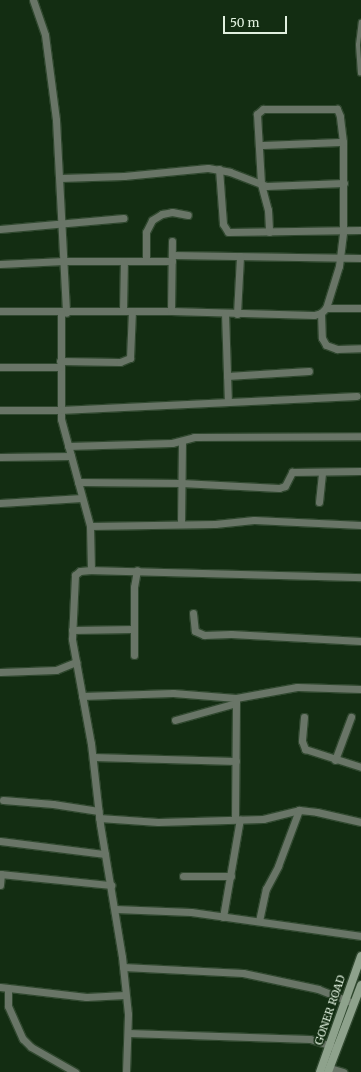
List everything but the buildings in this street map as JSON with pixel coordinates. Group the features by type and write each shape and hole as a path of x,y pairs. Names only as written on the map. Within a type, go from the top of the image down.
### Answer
{"street":[{"path":"33,0 45,35 50,70 60,178 64,261 60,364 60,410 68,446 90,526 91,570"},
{"path":"269,232 268,210 261,184 260,145 257,118 263,109 332,107 339,112 343,142 343,231 340,257 324,311 322,338 326,345 337,349 361,348"},
{"path":"260,145 343,142"},
{"path":"60,178 219,169 273,187 344,182"},
{"path":"219,169 225,229 232,234 361,230"},
{"path":"146,261 146,232 152,220 162,214 172,212 188,215"},
{"path":"0,229 124,218"},
{"path":"171,311 172,242"},
{"path":"0,264 64,261 146,261 172,258 240,256 361,258"},
{"path":"237,314 240,256"},
{"path":"123,311 124,261"},
{"path":"0,311 63,313 171,311 237,314 324,311 361,308"},
{"path":"0,366 120,362 130,358 132,311"},
{"path":"225,313 228,402"},
{"path":"227,376 309,371"},
{"path":"0,410 60,410 357,396"},
{"path":"68,446 182,441 194,437 361,436"},
{"path":"181,524 182,441"},
{"path":"0,457 71,456"},
{"path":"78,482 181,483 279,488 285,486 292,472 361,471"},
{"path":"319,502 322,472"},
{"path":"0,503 82,498"},
{"path":"90,526 181,524 254,520 361,525"},
{"path":"126,1072 128,1033 123,967 99,814 93,757 76,662 72,630 75,575 80,571 91,570 137,570 162,574 230,572 361,576"},
{"path":"134,655 137,570"},
{"path":"193,613 195,631 204,635 231,634 361,641"},
{"path":"72,630 134,629"},
{"path":"0,672 56,670 76,662"},
{"path":"175,720 236,700 297,687 361,689"},
{"path":"82,696 173,693 236,700"},
{"path":"223,917 231,876 237,819 236,700"},
{"path":"335,760 351,716"},
{"path":"304,717 302,741 305,748 335,760 361,767"},
{"path":"93,757 236,761"},
{"path":"3,800 53,804 99,814 158,822 263,819 299,810 361,822"},
{"path":"259,921 266,889 278,866 299,810"},
{"path":"0,841 105,854"},
{"path":"0,885 0,874 111,885"},
{"path":"183,876 231,876"},
{"path":"115,909 191,912 361,936"},
{"name":"GONER ROAD","path":"329,1070 333,1046 345,1000 361,956"},
{"path":"123,967 243,974 318,989 354,1004"},
{"name":"GONER ROAD","path":"320,1072 354,1004 361,985"},
{"path":"75,1072 32,1048 23,1039 8,1006 4,988 86,997 125,995"},
{"path":"128,1033 310,1039 333,1046"},
{"path":"329,1070 343,1072"}],"lane":[{"path":"360,74 358,45 361,22"}]}
